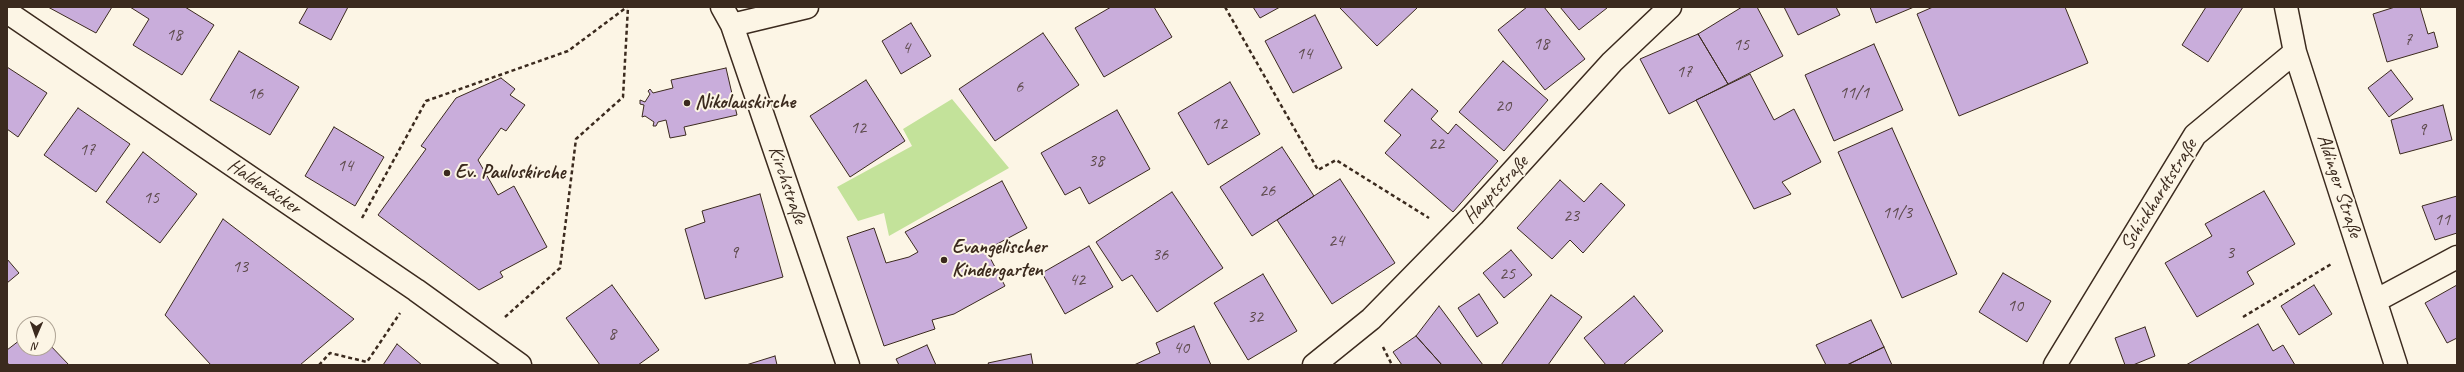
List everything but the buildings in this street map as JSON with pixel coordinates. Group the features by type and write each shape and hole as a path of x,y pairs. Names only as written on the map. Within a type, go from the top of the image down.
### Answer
{"street":[{"path":"727,16 807,7"},
{"name":"Hauptstraße","path":"1314,365 1371,319 1455,234 1612,62 1670,7"},
{"name":"Aldinger Straße","path":"2286,7 2295,52 2377,300 2396,365"},
{"name":"Haldenäcker","path":"7,12 416,290 520,365"},
{"name":"Kirchstraße","path":"727,16 848,365"},
{"name":"Schickhardtstraße","path":"2055,365 2195,135 2295,52"},
{"path":"2377,300 2457,257"}],"path":[{"path":"348,244 426,101 568,51 627,7"},
{"path":"482,338 560,268 576,139 623,97 627,7"},
{"path":"1225,7 1318,170 1336,160 1455,234"},
{"path":"2243,317 2360,248"},
{"path":"319,365 330,353 367,362 416,290"}],"green space":[{"path":"952,99 1009,168 889,236 884,213 858,221 837,187 912,146 903,129"}],"place":[{"name":"Nikolauskirche","path":"687,103"},
{"name":"Ev. Pauluskirche","path":"447,173"},
{"name":"Evangelischer Kindergarten","path":"944,260"}]}
